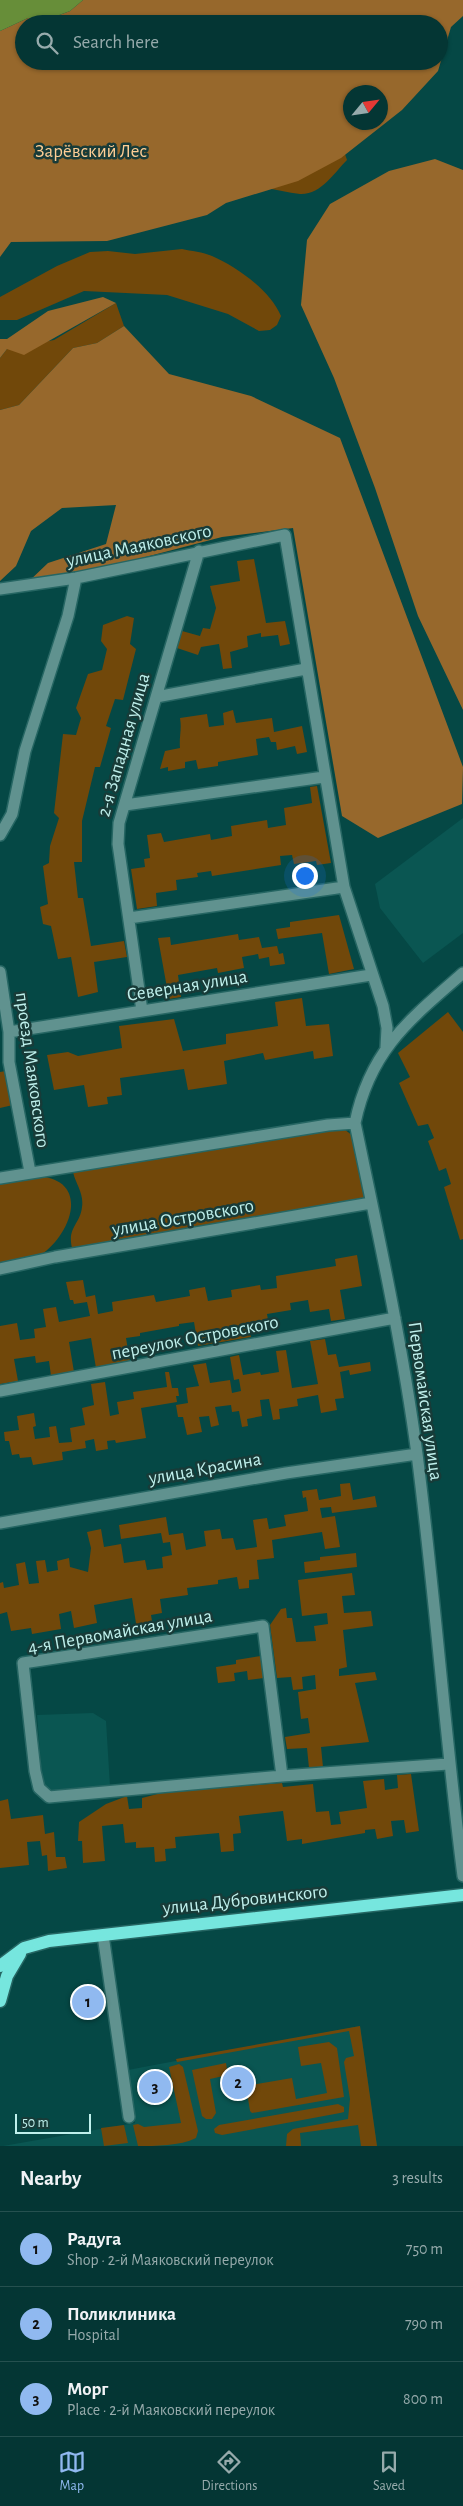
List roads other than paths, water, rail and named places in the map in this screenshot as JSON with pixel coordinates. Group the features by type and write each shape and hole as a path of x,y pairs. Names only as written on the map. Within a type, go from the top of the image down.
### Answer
{"main road":[{"name":"улица Дубровинского","path":"31,1945 103,1935 463,1895"},
{"path":"0,1966 15,1953 31,1945"},
{"path":"0,2001 12,1966 24,1950 31,1945"}],"street":[{"name":"улица Маяковского","path":"0,589 76,578 199,551 285,535 306,669"},
{"name":"2-я Западная улица","path":"142,1010 118,844 119,823 199,551"},
{"path":"0,835 12,814 25,751 68,616 76,578"},
{"path":"156,697 306,669 344,887 371,975 383,1006 388,1028 386,1047"},
{"path":"125,806 324,778"},
{"path":"129,918 344,887"},
{"name":"проезд Маяковского","path":"0,972 9,1032 5,1063 30,1172"},
{"name":"Первомайская улица","path":"463,973 410,1020 386,1047 362,1093 354,1123 395,1318 417,1454 448,1764 463,1876"},
{"name":"Северная улица","path":"9,1032 371,975"},
{"path":"0,1178 328,1125 354,1123"},
{"name":"улица Островского","path":"0,1269 55,1257 371,1203"},
{"name":"переулок Островского","path":"0,1391 395,1318"},
{"name":"улица Красина","path":"0,1522 286,1473 417,1454"},
{"name":"4-я Первомайская улица","path":"282,1776 263,1626 23,1663 35,1771 39,1788 49,1797 282,1776 448,1764"},
{"path":"103,1935 129,2118"}],"place":[{"name":"Радуга","path":"88,2002"},
{"name":"Поликлиника","path":"238,2083"},
{"name":"Морг","path":"155,2087"}],"park label":[{"name":"Зарёвский Лес","path":"91,151"}]}
